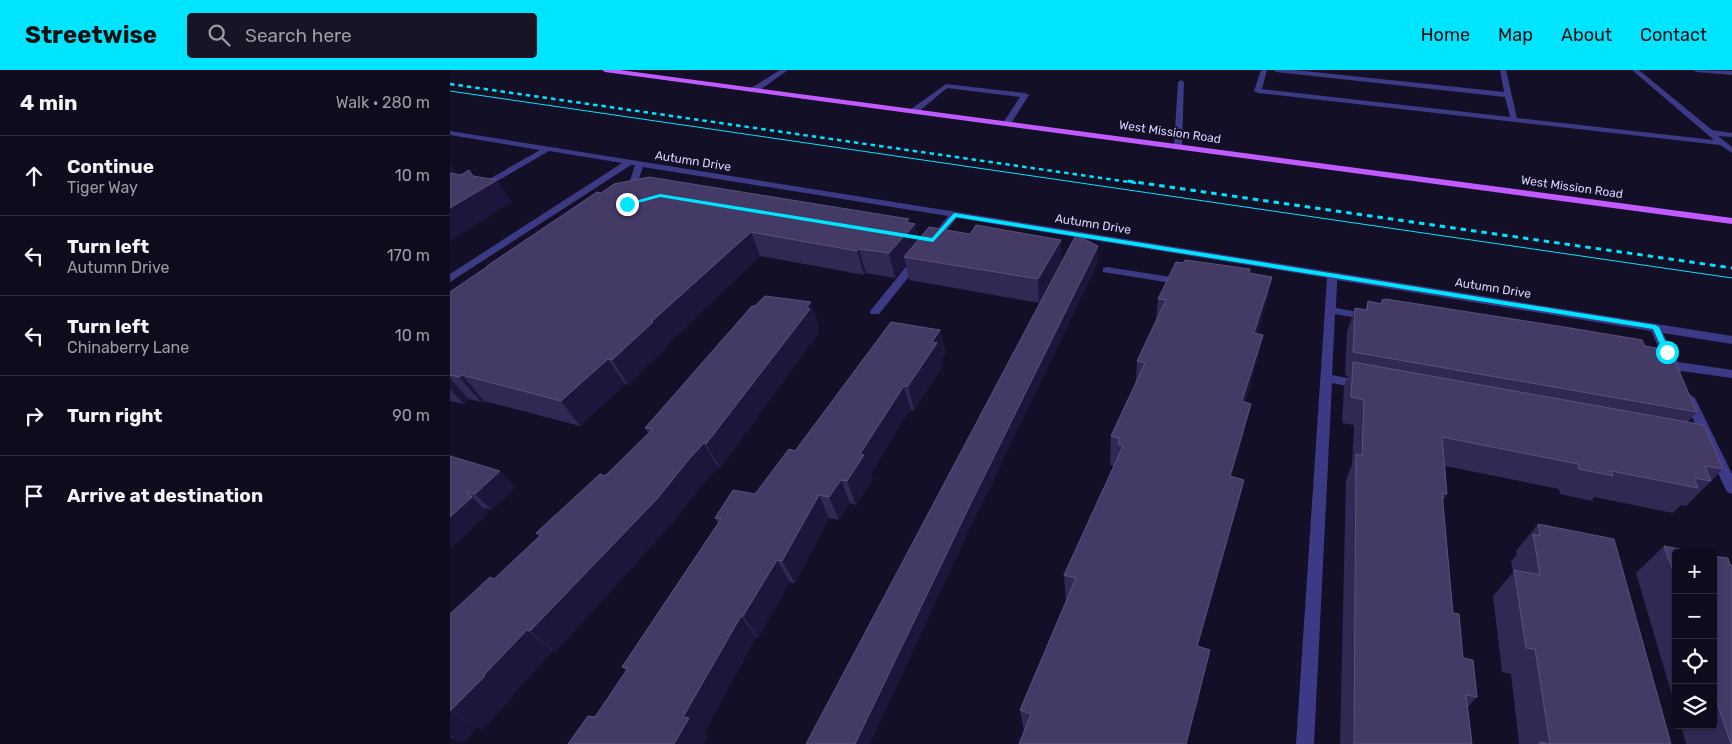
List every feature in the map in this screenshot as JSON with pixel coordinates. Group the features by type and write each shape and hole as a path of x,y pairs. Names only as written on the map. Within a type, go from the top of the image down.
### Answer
{"main road":[{"name":"West Mission Road","path":"605,70 1732,221"}],"street":[{"path":"754,90 785,70"},
{"path":"1264,70 1258,91 1722,143"},
{"path":"1276,70 1509,95"},
{"path":"1503,70 1514,120"},
{"path":"1635,70 1732,151"},
{"path":"1696,70 1732,74"},
{"path":"1178,146 1181,82"},
{"path":"914,111 946,86 1025,95 1007,123"},
{"path":"1708,132 1732,135"},
{"name":"Autumn Drive","path":"450,134 1732,340"},
{"path":"487,184 546,150"},
{"path":"450,280 628,163"},
{"path":"635,202 627,204 638,165"},
{"path":"875,312 928,240 954,215"},
{"path":"1107,270 1192,283"},
{"path":"1305,744 1332,275"},
{"path":"1329,310 1378,318"},
{"path":"1655,327 1732,488"},
{"path":"1644,361 1732,374"},
{"path":"1325,378 1374,387"},
{"path":"1694,447 1714,450"}],"building":[{"path":"469,170 473,176 497,180 450,208 450,173 461,175"},
{"path":"649,177 909,219 906,222 915,224 889,253 859,249 857,251 751,232 651,322 653,322 612,360 608,359 561,401 462,375 459,377 450,375 450,292 597,192 601,193 614,184"},
{"path":"976,225 1061,240 1038,279 904,257 929,227 970,234"},
{"path":"1076,235 1098,246 855,744 806,744"},
{"path":"1185,260 1250,269 1249,273 1272,277 1254,333 1263,335 1242,401 1251,404 1230,476 1244,480 1197,646 1210,650 1186,744 1019,744 1031,714 1020,710 1076,578 1064,575 1123,446 1118,444 1120,439 1111,436 1145,363 1137,361 1166,300 1158,299 1176,262 1183,263"},
{"path":"765,296 811,302 806,308 810,309 706,444 704,443 690,458 657,499 450,711 450,614 490,577 494,579 541,535 536,533 600,474 605,476 653,429 645,428 752,306 755,306"},
{"path":"1386,299 1642,340 1645,346 1656,348 1662,360 1675,362 1697,412 1353,352 1355,308 1367,310 1368,301 1382,304 1382,300"},
{"path":"891,322 940,330 932,342 937,343 908,386 904,386 898,395 860,454 864,455 847,481 841,480 829,497 819,495 782,561 777,560 743,616 741,616 683,717 689,718 674,744 568,744 588,716 595,717 628,668 622,667 721,519 715,518 733,490 755,494 789,449 795,451"},
{"path":"1353,362 1704,425 1723,469 1705,466 1711,481 1694,478 1698,488 1611,471 1613,476 1579,469 1578,464 1442,437 1447,494 1442,493 1453,613 1459,614 1463,658 1473,660 1477,697 1466,695 1472,744 1354,744 1356,454 1362,456 1364,400 1351,397"},
{"path":"450,456 500,471 475,494 467,492 472,497 450,517"},
{"path":"1538,524 1614,539 1671,744 1550,744 1535,649 1526,648 1514,570 1540,575 1533,534 1540,536"},
{"path":"1664,546 1679,549 1672,549 1672,568"},
{"path":"1717,557 1728,558 1730,565 1732,565 1731,744 1717,703"}],"tram line":[{"path":"450,91 1732,278"}],"railway":[{"path":"450,84 1136,183"},
{"path":"1128,181 1732,268"}],"route":[{"path":"627,204 660,195 933,240 954,215 1655,327 1667,352"}]}
